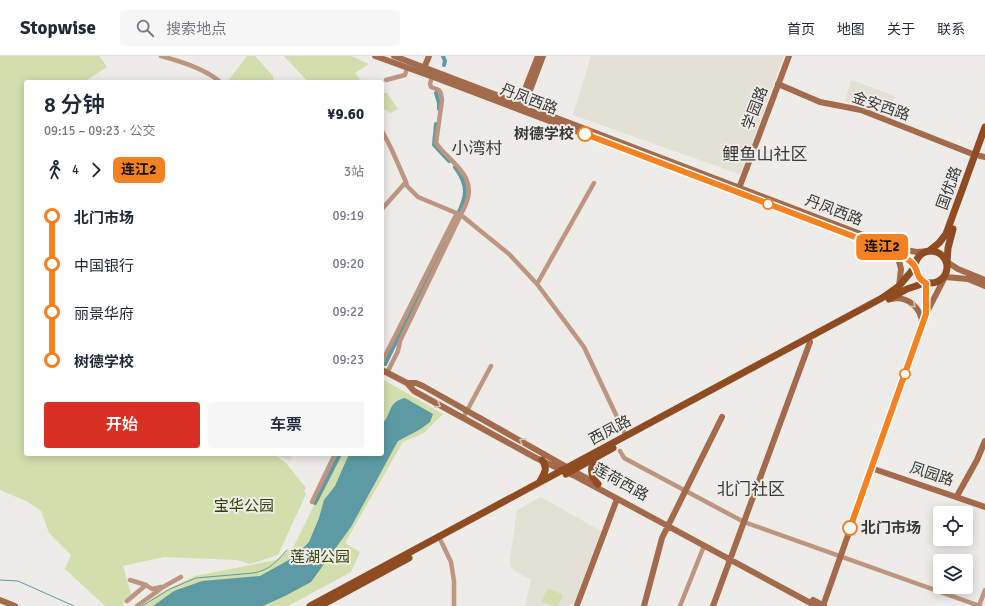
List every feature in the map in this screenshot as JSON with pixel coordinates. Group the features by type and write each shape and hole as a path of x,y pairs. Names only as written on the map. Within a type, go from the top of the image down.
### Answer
{"main road":[{"name":"丹凤西路","path":"375,56 521,107"},
{"name":"丹凤西路","path":"394,56 897,253 904,257 915,268"},
{"path":"424,68 429,56"},
{"path":"521,107 538,56"},
{"path":"521,107 543,56"},
{"name":"学园路","path":"738,190 789,56"},
{"name":"金安西路","path":"778,84 825,103 861,110 980,156"},
{"name":"国优路","path":"929,251 939,243 946,234 980,156 985,127"},
{"name":"国优路","path":"947,262 951,235 985,141"},
{"name":"丹凤西路","path":"738,190 900,249 912,252 929,251"},
{"path":"985,280 958,269 947,262 938,252 929,251 917,258 915,268 919,278 926,283 930,284 938,282 945,277 968,279 985,286"},
{"path":"897,253 901,269 899,286"},
{"path":"821,606 926,314 947,272 947,262"},
{"name":"西凤路","path":"320,606 441,541 626,436 882,298 899,286 915,268"},
{"path":"926,283 926,314"},
{"name":"西凤路","path":"310,606 539,483 596,457 907,289 926,283"},
{"path":"889,299 901,298 913,304 920,314 922,322 921,328"},
{"path":"713,606 810,342"},
{"name":"莲荷西路","path":"384,371 407,383 414,391 462,418 536,458 543,457"},
{"name":"莲荷西路","path":"407,383 418,383 467,410 543,457 598,484 704,546 730,558"},
{"path":"644,606 661,540 722,417"},
{"path":"957,496 985,442"},
{"path":"539,483 546,470 543,457"},
{"path":"596,457 592,465 592,473 594,480 598,484"},
{"name":"凤园路","path":"871,468 957,496 985,507"},
{"name":"莲荷西路","path":"568,470 617,499 821,606"},
{"path":"576,606 617,499"},
{"path":"0,600 15,606"}],"street":[{"path":"161,56 180,61 206,72 217,80"},
{"path":"386,80 405,75 407,68"},
{"path":"384,358 468,199 468,186 464,176 458,167 436,143 442,98 439,90 431,87 430,84 432,76"},
{"path":"384,135 407,186 418,197 459,214 509,254 537,284 584,347 626,436"},
{"path":"384,207 406,182"},
{"path":"537,284 594,183"},
{"path":"384,371 397,353 400,341 459,214"},
{"path":"462,418 491,366"},
{"path":"620,451 624,458 744,522 980,606 985,590"},
{"path":"312,502 334,456"},
{"path":"441,541 451,562 454,581 454,606"},
{"path":"680,606 704,546"},
{"path":"133,596 139,605 163,587 181,577"},
{"path":"130,580 146,585 152,589 163,587"},
{"path":"127,601 146,585"}],"shaded area":[{"path":"591,56 784,56 739,174 573,115"},
{"path":"851,80 895,96 888,117 845,101"},
{"path":"279,456 292,456 290,461"},
{"path":"541,497 601,531 575,602 569,606 525,606 531,580 515,571 510,566 517,510"}],"green space":[{"name":"宝华公园","path":"0,56 99,56 107,67 87,80 24,80 24,456 277,456 286,463 306,488 304,491 306,494 278,555 250,564 237,560 164,557 123,566 131,594 123,604 124,606 105,606 65,569 71,555 49,533 41,511 28,502 0,490"},
{"path":"247,56 255,56 273,76 274,80 229,80"},
{"path":"284,56 351,56 369,64 355,73 360,80 306,80"},
{"path":"384,93 387,93 398,109 391,113 384,109"},
{"name":"莲湖公园","path":"384,380 443,414 424,433 403,442 345,543 360,552 351,572 288,606 142,606 159,593 195,576 276,560 294,546 338,456 384,456"},
{"path":"548,588 563,595 560,602 555,606 542,601"}],"water":[{"name":"莲湖公园","path":"405,398 433,414 430,422 419,430 398,441 351,527 311,582 263,606 153,606 174,591 202,581 260,576 294,557 309,542 319,518 324,500 335,486 348,456 384,456 384,421 392,406 399,400"}],"waterway":[{"path":"443,56 445,61 444,65"},
{"path":"436,93 439,109"},
{"path":"436,124 434,145 449,161"},
{"path":"455,167 463,180 465,191 463,203 457,216"},
{"path":"385,364 445,242"},
{"path":"315,503 339,456"},
{"path":"142,606 170,589 196,578 254,573 265,570 276,562 287,550"},
{"path":"0,580 18,581 74,606"}],"bus line":[{"name":"连江2","path":"585,134 897,253 904,257 915,268 919,278 926,283 926,314 850,528"}],"place":[{"name":"树德学校","path":"585,134"},
{"name":"北门市场","path":"850,528"}],"district":[{"name":"小湾村","path":"477,148"},
{"name":"鲤鱼山社区","path":"765,154"},
{"name":"北门社区","path":"751,489"}]}
